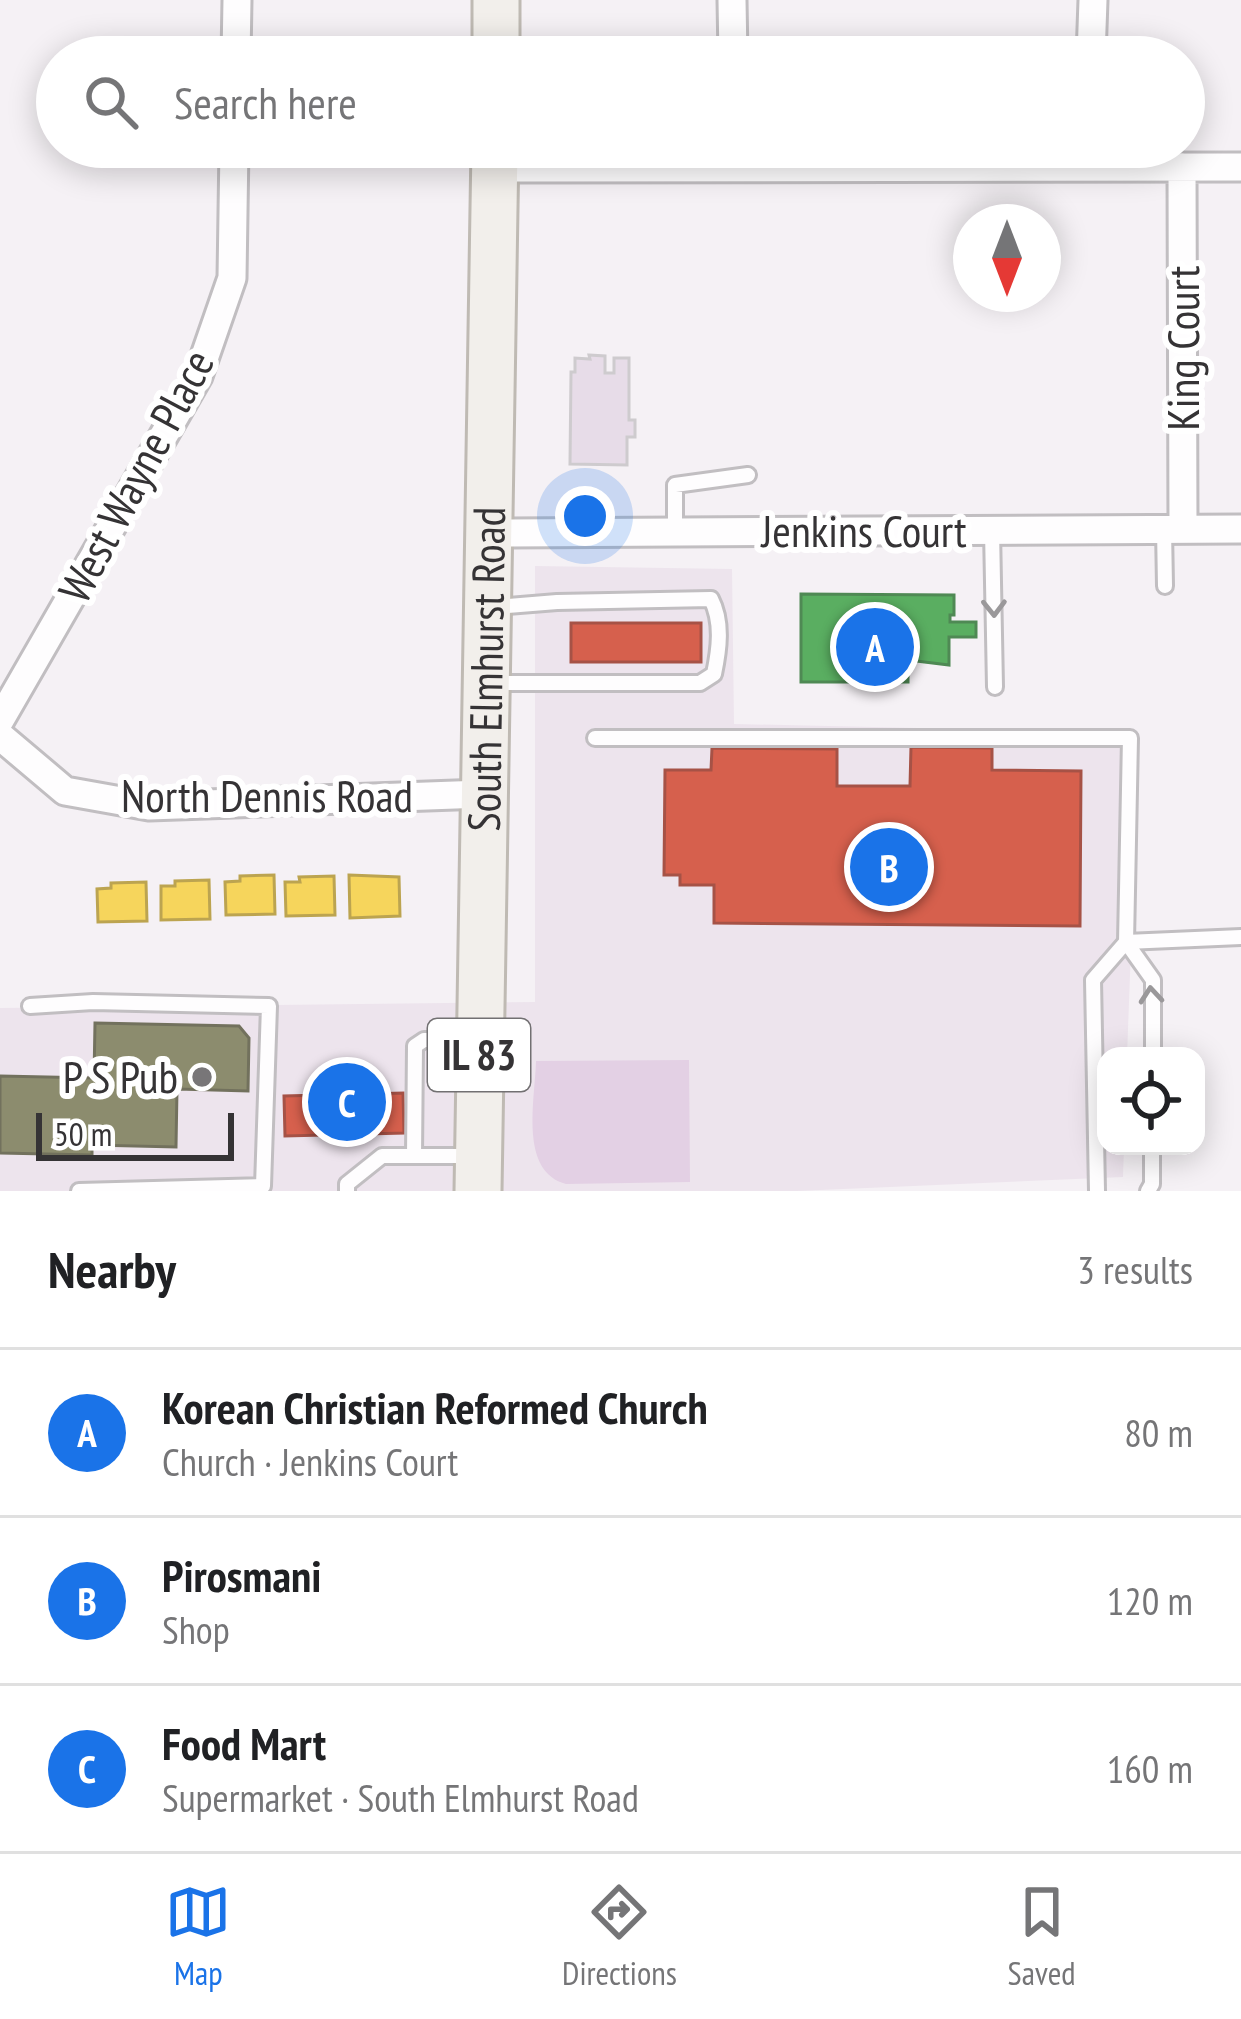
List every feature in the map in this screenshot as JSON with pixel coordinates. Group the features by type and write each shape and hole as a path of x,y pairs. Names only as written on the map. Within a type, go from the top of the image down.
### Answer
{"main road":[{"path":"496,0 496,36"},
{"name":"South Elmhurst Road","path":"478,1174 495,168"}],"street":[{"path":"236,36 237,0"},
{"path":"732,0 733,36"},
{"path":"1092,36 1093,0"},
{"path":"1205,167 1241,167"},
{"name":"West Wayne Place","path":"0,721 198,376 232,278 234,168"},
{"name":"King Court","path":"1173,529 1182,168"},
{"name":"Jenkins Court","path":"488,533 1241,529"},
{"name":"North Dennis Road","path":"0,736 65,791 148,806 483,794"}],"lane":[{"path":"675,532 675,484 748,475"},
{"path":"1165,586 1173,529"},
{"path":"992,530 995,687"},
{"path":"485,683 700,683 714,674 718,654 718,613 711,599 486,608"},
{"path":"595,738 1130,738 1126,942 1153,980 1153,1047"},
{"path":"1097,1191 1093,980 1126,942 1241,937"},
{"path":"30,1006 93,1002 269,1006 263,1186 79,1191"},
{"path":"414,1156 415,1046 424,1040 480,1040"},
{"path":"1148,1191 1152,1155"},
{"path":"347,1191 347,1184 382,1156 414,1156 478,1174"}],"shaded area":[{"path":"535,566 732,569 734,724 1139,733 1127,1047 1097,1047 1097,1155 1124,1155 1123,1177 797,1191 0,1191 0,1008 535,1002"},
{"path":"689,1060 690,1182 566,1184 541,1165 533,1133 536,1061"}],"building: Homes":[{"path":"274,875 275,914 226,915 225,882 240,881 240,876"},
{"path":"349,875 399,877 400,916 350,918"},
{"path":"334,876 335,915 286,916 285,882"},
{"path":"209,880 210,919 161,920 161,886"},
{"path":"146,882 147,921 98,922 97,889 111,888 111,883"}],"building: Shops":[{"path":"571,623 701,623 701,662 571,662"},
{"path":"911,747 992,748 992,770 1081,771 1080,926 714,923 714,885 680,885 680,875 664,875 665,770 711,770 712,748 837,749 837,786 910,786"},
{"path":"359,1073 360,1129 335,1130 335,1074"},
{"path":"403,1093 404,1133 285,1136 284,1096"}],"building: Public":[{"path":"801,594 954,595 950,622 976,622 976,637 949,637 949,665 908,660 908,682 887,682 887,669 896,669 896,657 849,657 849,682 801,682"}],"building: Industry":[{"path":"95,1023 239,1026 249,1038 248,1091 177,1089 176,1147 92,1145 92,1155 0,1153 0,1076 94,1078"}],"building: Other":[{"path":"589,355 605,356 605,373 614,373 614,358 629,358 629,420 635,420 635,437 627,437 627,465 570,464 571,372 575,372 575,358 590,359"}],"place":[{"name":"Korean Christian Reformed Church","path":"875,647"},
{"name":"Pirosmani","path":"889,867"},
{"name":"P S Pub","path":"202,1077"},
{"name":"Food Mart","path":"347,1102"}]}
